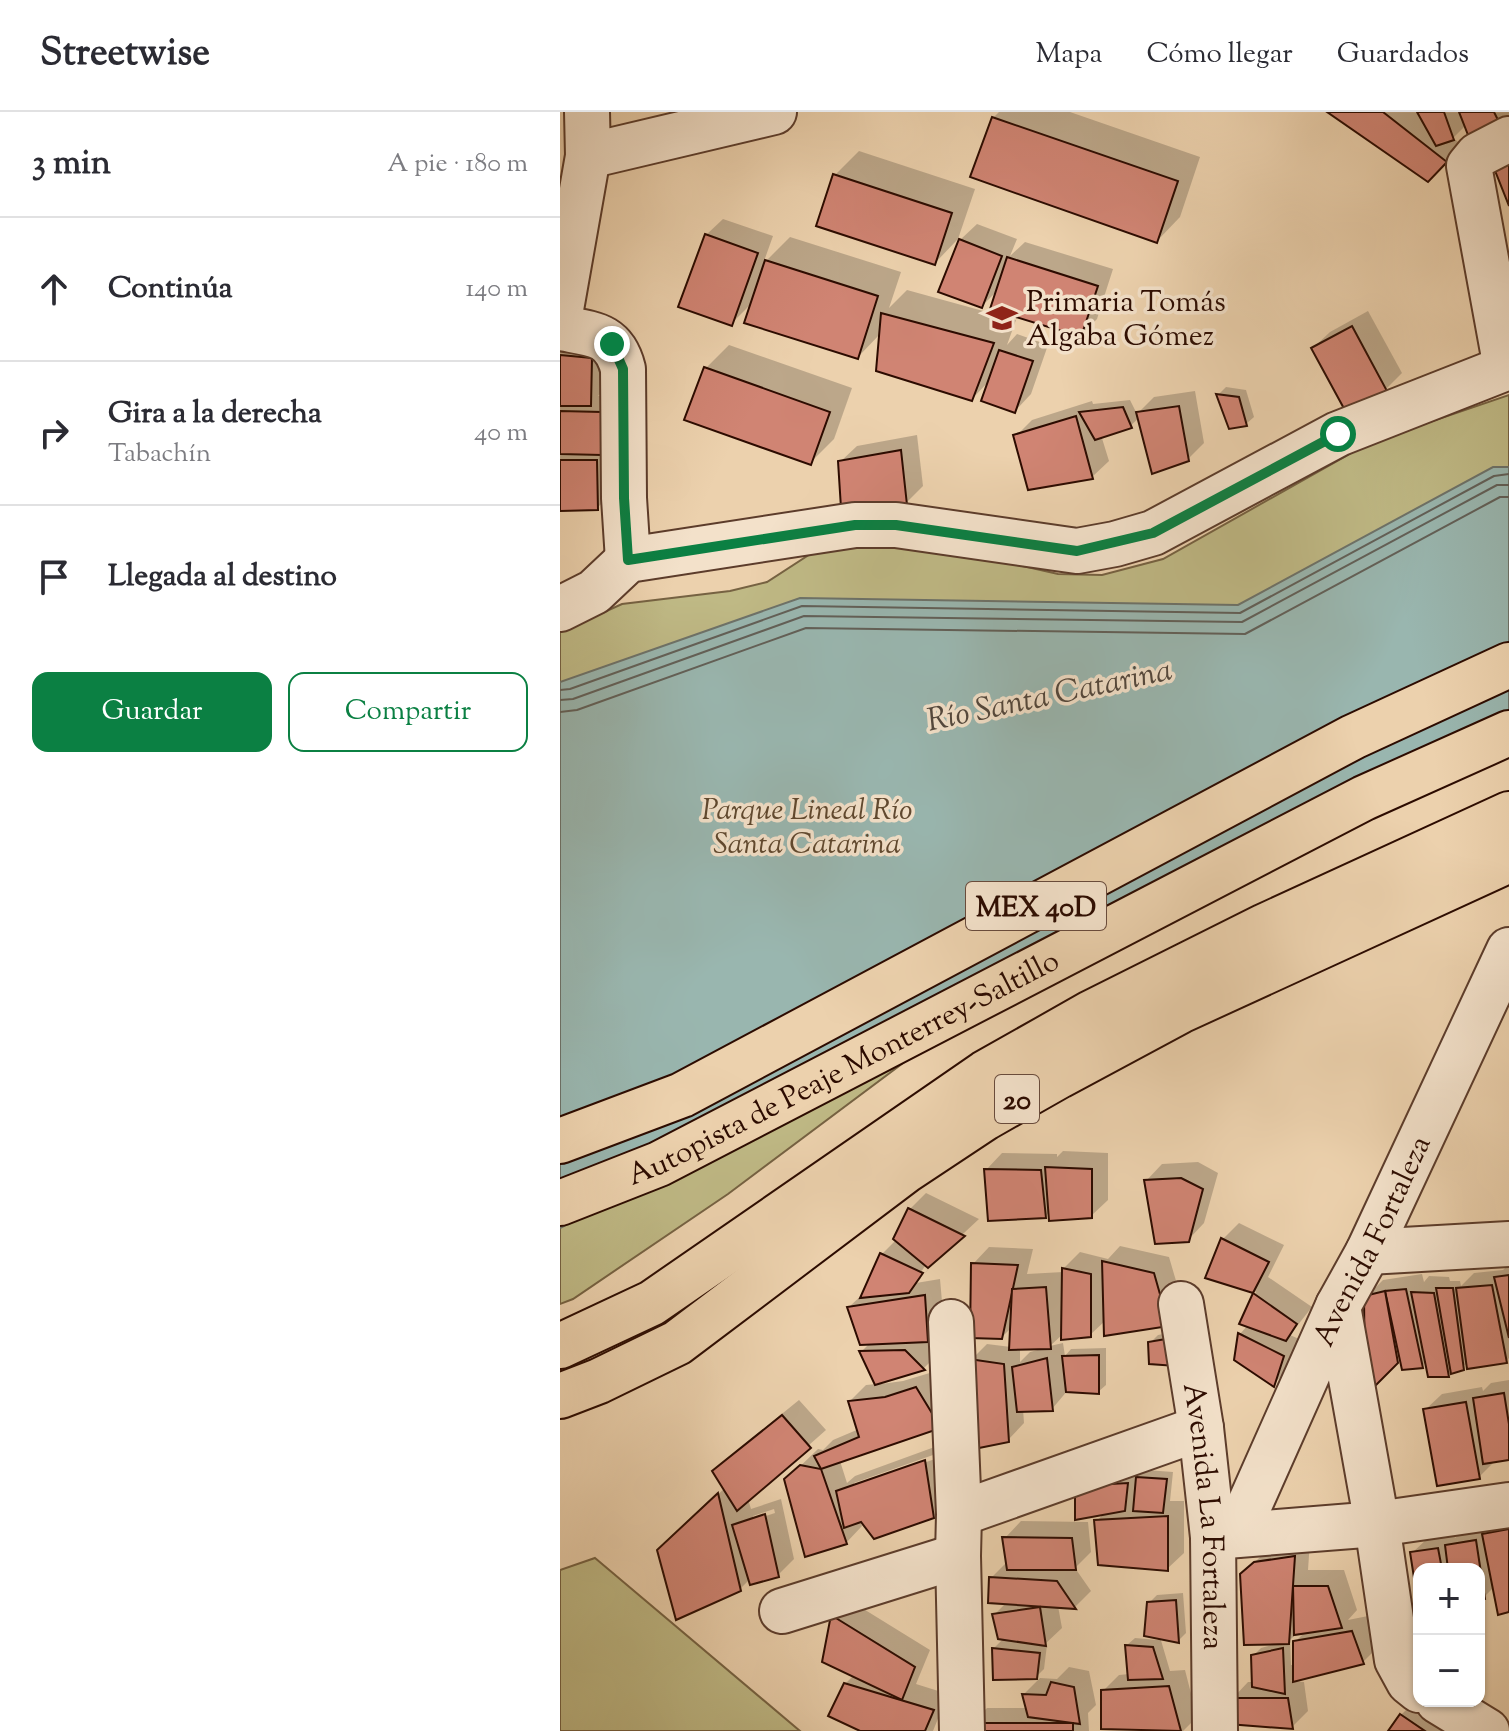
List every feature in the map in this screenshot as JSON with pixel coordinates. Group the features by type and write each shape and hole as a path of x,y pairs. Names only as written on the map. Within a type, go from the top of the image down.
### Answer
{"main road":[{"name":"Autopista de Peaje Monterrey-Saltillo","path":"560,1141 682,1095 1353,737 1509,665"},
{"name":"Autopista de Peaje Monterrey-Saltillo","path":"560,1203 659,1164 1364,798 1509,733"},
{"name":"20","path":"560,1346 652,1303 985,1073 1091,1013 1265,926 1509,814"},
{"name":"20","path":"560,1396 599,1381 677,1343 905,1171 985,1118 1059,1076 1180,1011 1509,860"}],"street":[{"path":"560,315 588,156 587,112"},
{"path":"588,156 774,112"},
{"path":"560,609 594,592 628,560 855,525 896,525 1077,551 1115,544 1153,533 1338,434 1506,368 1469,171 1490,150"},
{"path":"560,328 595,335 612,344 620,357 623,369 628,560"},
{"name":"Avenida Fortaleza","path":"1224,1536 1368,1252 1509,950"},
{"path":"1368,1252 1509,1244"},
{"name":"Avenida La Fortaleza","path":"1181,1304 1201,1428 1224,1536 1215,1731"},
{"path":"1338,1306 1377,1524 1397,1660 1413,1685"},
{"path":"951,1322 962,1731"},
{"path":"782,1611 1201,1428"},
{"path":"1224,1536 1377,1524 1509,1505"},
{"path":"1448,1707 1487,1731"}],"green space":[{"name":"Río Santa Catarina","path":"1509,395 1509,753 1324,834 966,1016 728,1194 573,1299 560,1304 560,629 569,628 622,604 730,591 767,582 838,536 984,557 1058,574 1102,575 1163,559 1371,442"},
{"path":"595,1558 800,1731 560,1731 560,1570"}],"water":[{"name":"Río Santa Catarina","path":"1493,467 1509,467 1509,748 1374,801 560,1228 560,682 800,598 1238,605"}],"building":[{"path":"1327,112 1383,112 1447,162 1428,182"},
{"path":"1417,112 1444,112 1454,140 1436,146"},
{"path":"1459,112 1494,112 1502,128 1470,140"},
{"path":"992,117 1178,181 1157,243 970,177"},
{"path":"1509,157 1509,206 1492,163"},
{"path":"833,174 952,213 935,265 816,226"},
{"path":"705,234 758,253 732,326 678,307"},
{"path":"959,239 1002,256 982,308 938,292"},
{"path":"1007,257 1098,286 1081,337 990,309"},
{"path":"765,260 878,296 858,359 744,323"},
{"path":"881,313 994,343 972,401 876,371"},
{"path":"1352,326 1387,391 1347,414 1311,348"},
{"path":"999,350 1033,361 1015,413 981,401"},
{"path":"560,355 592,358 591,406 560,406"},
{"path":"704,367 830,412 811,465 684,420"},
{"path":"1216,394 1239,397 1247,426 1229,429"},
{"path":"1179,406 1189,461 1152,474 1136,412"},
{"path":"1123,407 1132,428 1095,440 1079,412"},
{"path":"560,411 602,412 602,455 560,454"},
{"path":"1076,416 1093,479 1028,490 1013,435"},
{"path":"901,450 907,505 841,508 838,461"},
{"path":"560,460 597,460 598,510 560,511"},
{"path":"1045,1167 1092,1169 1092,1218 1049,1221"},
{"path":"984,1169 1041,1170 1046,1218 988,1221"},
{"path":"1181,1178 1203,1189 1189,1242 1155,1244 1144,1180"},
{"path":"908,1208 965,1236 928,1268 893,1239"},
{"path":"1221,1238 1269,1262 1253,1293 1205,1278"},
{"path":"880,1253 923,1273 909,1293 860,1298"},
{"path":"1102,1261 1154,1273 1169,1326 1104,1336"},
{"path":"971,1263 1018,1265 1002,1339 970,1338"},
{"path":"1062,1268 1091,1274 1091,1337 1061,1340"},
{"path":"1509,1275 1509,1338 1494,1277"},
{"path":"1492,1285 1507,1363 1467,1369 1456,1288"},
{"path":"1046,1287 1051,1349 1009,1350 1012,1289"},
{"path":"1436,1288 1453,1288 1464,1370 1451,1374"},
{"path":"1406,1289 1423,1368 1402,1370 1385,1291"},
{"path":"1385,1291 1398,1363 1365,1396 1364,1296"},
{"path":"1411,1292 1434,1293 1449,1377 1428,1377"},
{"path":"1253,1293 1297,1324 1286,1341 1239,1324"},
{"path":"925,1295 928,1342 860,1345 847,1307"},
{"path":"1238,1333 1284,1356 1274,1387 1234,1360"},
{"path":"1172,1338 1176,1366 1149,1364 1148,1342"},
{"path":"905,1350 925,1370 875,1385 859,1351"},
{"path":"1099,1355 1099,1394 1066,1392 1062,1356"},
{"path":"1047,1358 1053,1411 1017,1412 1012,1367"},
{"path":"969,1359 1004,1364 1009,1442 974,1449"},
{"path":"916,1387 941,1428 821,1469 814,1456 859,1437 848,1401 885,1397"},
{"path":"1504,1393 1509,1424 1509,1460 1483,1464 1473,1398"},
{"path":"1466,1402 1480,1479 1437,1486 1423,1409"},
{"path":"782,1415 811,1448 737,1511 712,1471"},
{"path":"925,1460 934,1518 874,1539 861,1522 844,1528 836,1491"},
{"path":"800,1465 821,1469 847,1544 805,1557 784,1479"},
{"path":"1136,1477 1167,1479 1163,1513 1133,1511"},
{"path":"1128,1483 1125,1511 1075,1520 1075,1486"},
{"path":"718,1493 741,1591 676,1620 657,1550"},
{"path":"765,1514 779,1577 750,1585 732,1525"},
{"path":"1168,1516 1168,1571 1098,1565 1094,1520"},
{"path":"1509,1529 1509,1612 1498,1615 1482,1534"},
{"path":"1002,1537 1072,1538 1076,1570 1007,1570"},
{"path":"1476,1540 1480,1563 1447,1563 1445,1545"},
{"path":"1438,1548 1441,1563 1413,1563 1413,1571 1410,1552"},
{"path":"1295,1556 1289,1644 1244,1645 1240,1574 1254,1562"},
{"path":"989,1577 1057,1581 1076,1609 988,1603"},
{"path":"1293,1586 1328,1586 1342,1628 1294,1635"},
{"path":"1176,1600 1179,1643 1144,1636 1147,1602"},
{"path":"1040,1607 1046,1646 998,1639 992,1614"},
{"path":"831,1615 915,1667 902,1700 822,1662"},
{"path":"1352,1631 1364,1664 1293,1682 1293,1641"},
{"path":"1125,1645 1153,1647 1163,1679 1128,1680"},
{"path":"992,1648 1040,1653 1037,1679 993,1680"},
{"path":"1283,1648 1285,1694 1252,1687 1251,1655"},
{"path":"1051,1682 1074,1687 1080,1724 1028,1717 1022,1694 1046,1695"},
{"path":"844,1683 934,1710 925,1731 860,1731 828,1716"},
{"path":"1169,1686 1181,1731 1101,1729 1101,1690"},
{"path":"1230,1698 1288,1698 1293,1729 1228,1724"},
{"path":"1400,1714 1425,1731 1388,1731"},
{"path":"969,1723 1073,1723 1073,1731 969,1731"}],"place":[{"name":"Primaria Tomás Algaba Gómez","path":"1002,318"}],"route":[{"path":"612,344 623,369 628,560 855,525 896,525 1077,551 1153,533 1338,434"}],"park label":[{"name":"Parque Lineal Río Santa Catarina","path":"807,826"}]}
